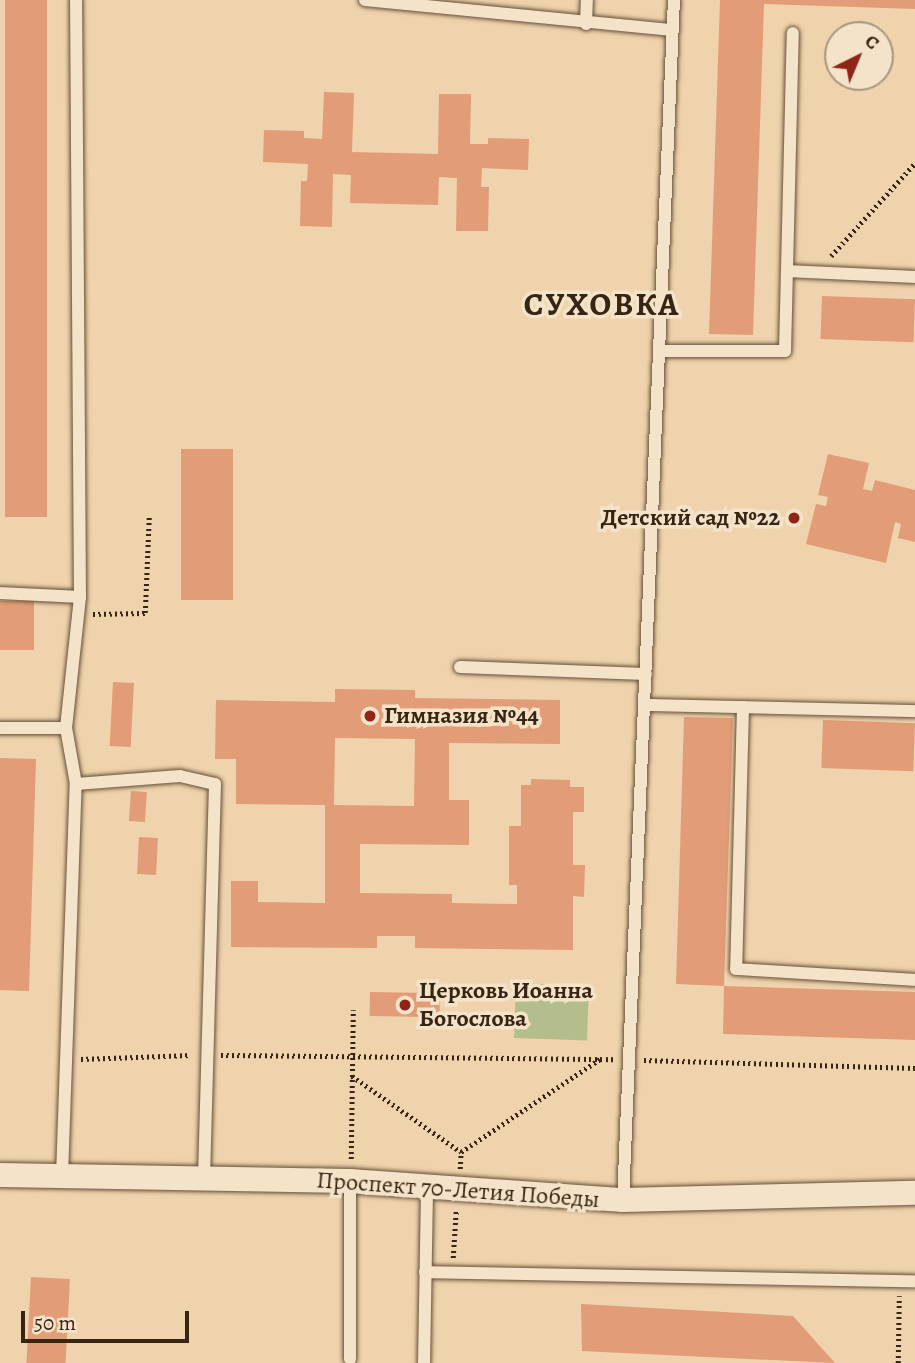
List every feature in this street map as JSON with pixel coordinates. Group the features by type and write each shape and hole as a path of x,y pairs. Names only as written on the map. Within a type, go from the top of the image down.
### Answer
{"street":[{"name":"Проспект 70-Летия Победы","path":"0,1175 350,1181 623,1200 915,1193"}],"lane":[{"path":"62,1176 70,1059 76,784 66,728 80,597 76,0"},
{"path":"365,0 586,24 673,30"},
{"path":"586,24 587,0"},
{"path":"623,1200 674,0"},
{"path":"660,351 785,351 793,33"},
{"path":"787,271 915,277"},
{"path":"0,593 80,597"},
{"path":"460,667 646,674"},
{"path":"645,705 915,711"},
{"path":"743,707 736,969 915,980"},
{"path":"0,728 66,728"},
{"path":"76,784 180,776 215,783 204,1179"},
{"path":"350,1181 350,1359"},
{"path":"424,1363 427,1187"},
{"path":"425,1272 915,1282"}],"path":[{"path":"817,272 915,163"},
{"path":"78,614 145,613 149,516"},
{"path":"350,1181 353,1010"},
{"path":"70,1059 207,1055 352,1056 600,1059 915,1068"},
{"path":"461,1152 600,1059"},
{"path":"352,1076 461,1152"},
{"path":"459,1174 461,1152"},
{"path":"452,1272 456,1210"},
{"path":"898,1363 900,1281"}],"green space":[{"path":"516,983 589,986 587,1041 514,1038"}],"building":[{"path":"5,0 47,0 47,517 5,517"},
{"path":"720,0 915,0 915,9 764,4 753,335 709,334"},
{"path":"324,92 354,93 352,152 438,154 439,94 471,94 470,144 488,144 488,138 529,139 528,170 482,168 481,187 489,187 488,231 456,231 457,178 439,177 438,205 350,203 351,175 333,174 332,227 300,226 301,181 307,181 308,164 263,162 264,130 304,131 304,138 322,139"},
{"path":"822,296 915,299 913,342 820,339"},
{"path":"181,449 233,449 233,600 181,600"},
{"path":"828,454 869,463 863,489 872,491 875,480 915,490 915,542 898,538 901,524 895,522 886,563 806,544 816,504 826,506 828,497 818,495"},
{"path":"0,601 34,601 34,650 0,650"},
{"path":"113,682 134,683 131,747 110,746"},
{"path":"335,689 415,690 415,698 560,700 560,744 449,743 449,800 469,800 469,845 360,844 360,893 452,894 452,903 517,904 517,885 509,885 509,826 521,826 521,785 531,785 531,779 570,780 570,787 584,787 584,812 573,812 573,865 585,865 584,897 573,896 573,950 415,948 415,936 377,936 377,948 231,947 231,881 258,881 258,902 325,903 325,805 236,804 236,759 215,759 216,700 335,702","holes":["335,738 415,739 414,806 334,805"]},
{"path":"684,717 733,718 724,986 676,984"},
{"path":"823,720 915,723 913,771 821,768"},
{"path":"0,758 36,759 29,991 0,990"},
{"path":"131,791 147,792 145,822 129,821"},
{"path":"139,837 158,838 156,875 137,874"},
{"path":"724,986 915,992 915,1040 723,1034"},
{"name":"Церковь Иоанна Богослова","path":"370,992 440,993 440,1017 370,1016"},
{"path":"31,1277 70,1279 66,1363 26,1363"},
{"path":"581,1304 793,1316 835,1363 582,1351"}],"place":[{"name":"Детский сад №22","path":"794,518"},
{"name":"Гимназия №44","path":"370,716"},
{"name":"Церковь Иоанна Богослова","path":"405,1005"}],"district":[{"name":"СУХОВКА","path":"602,304"}]}
